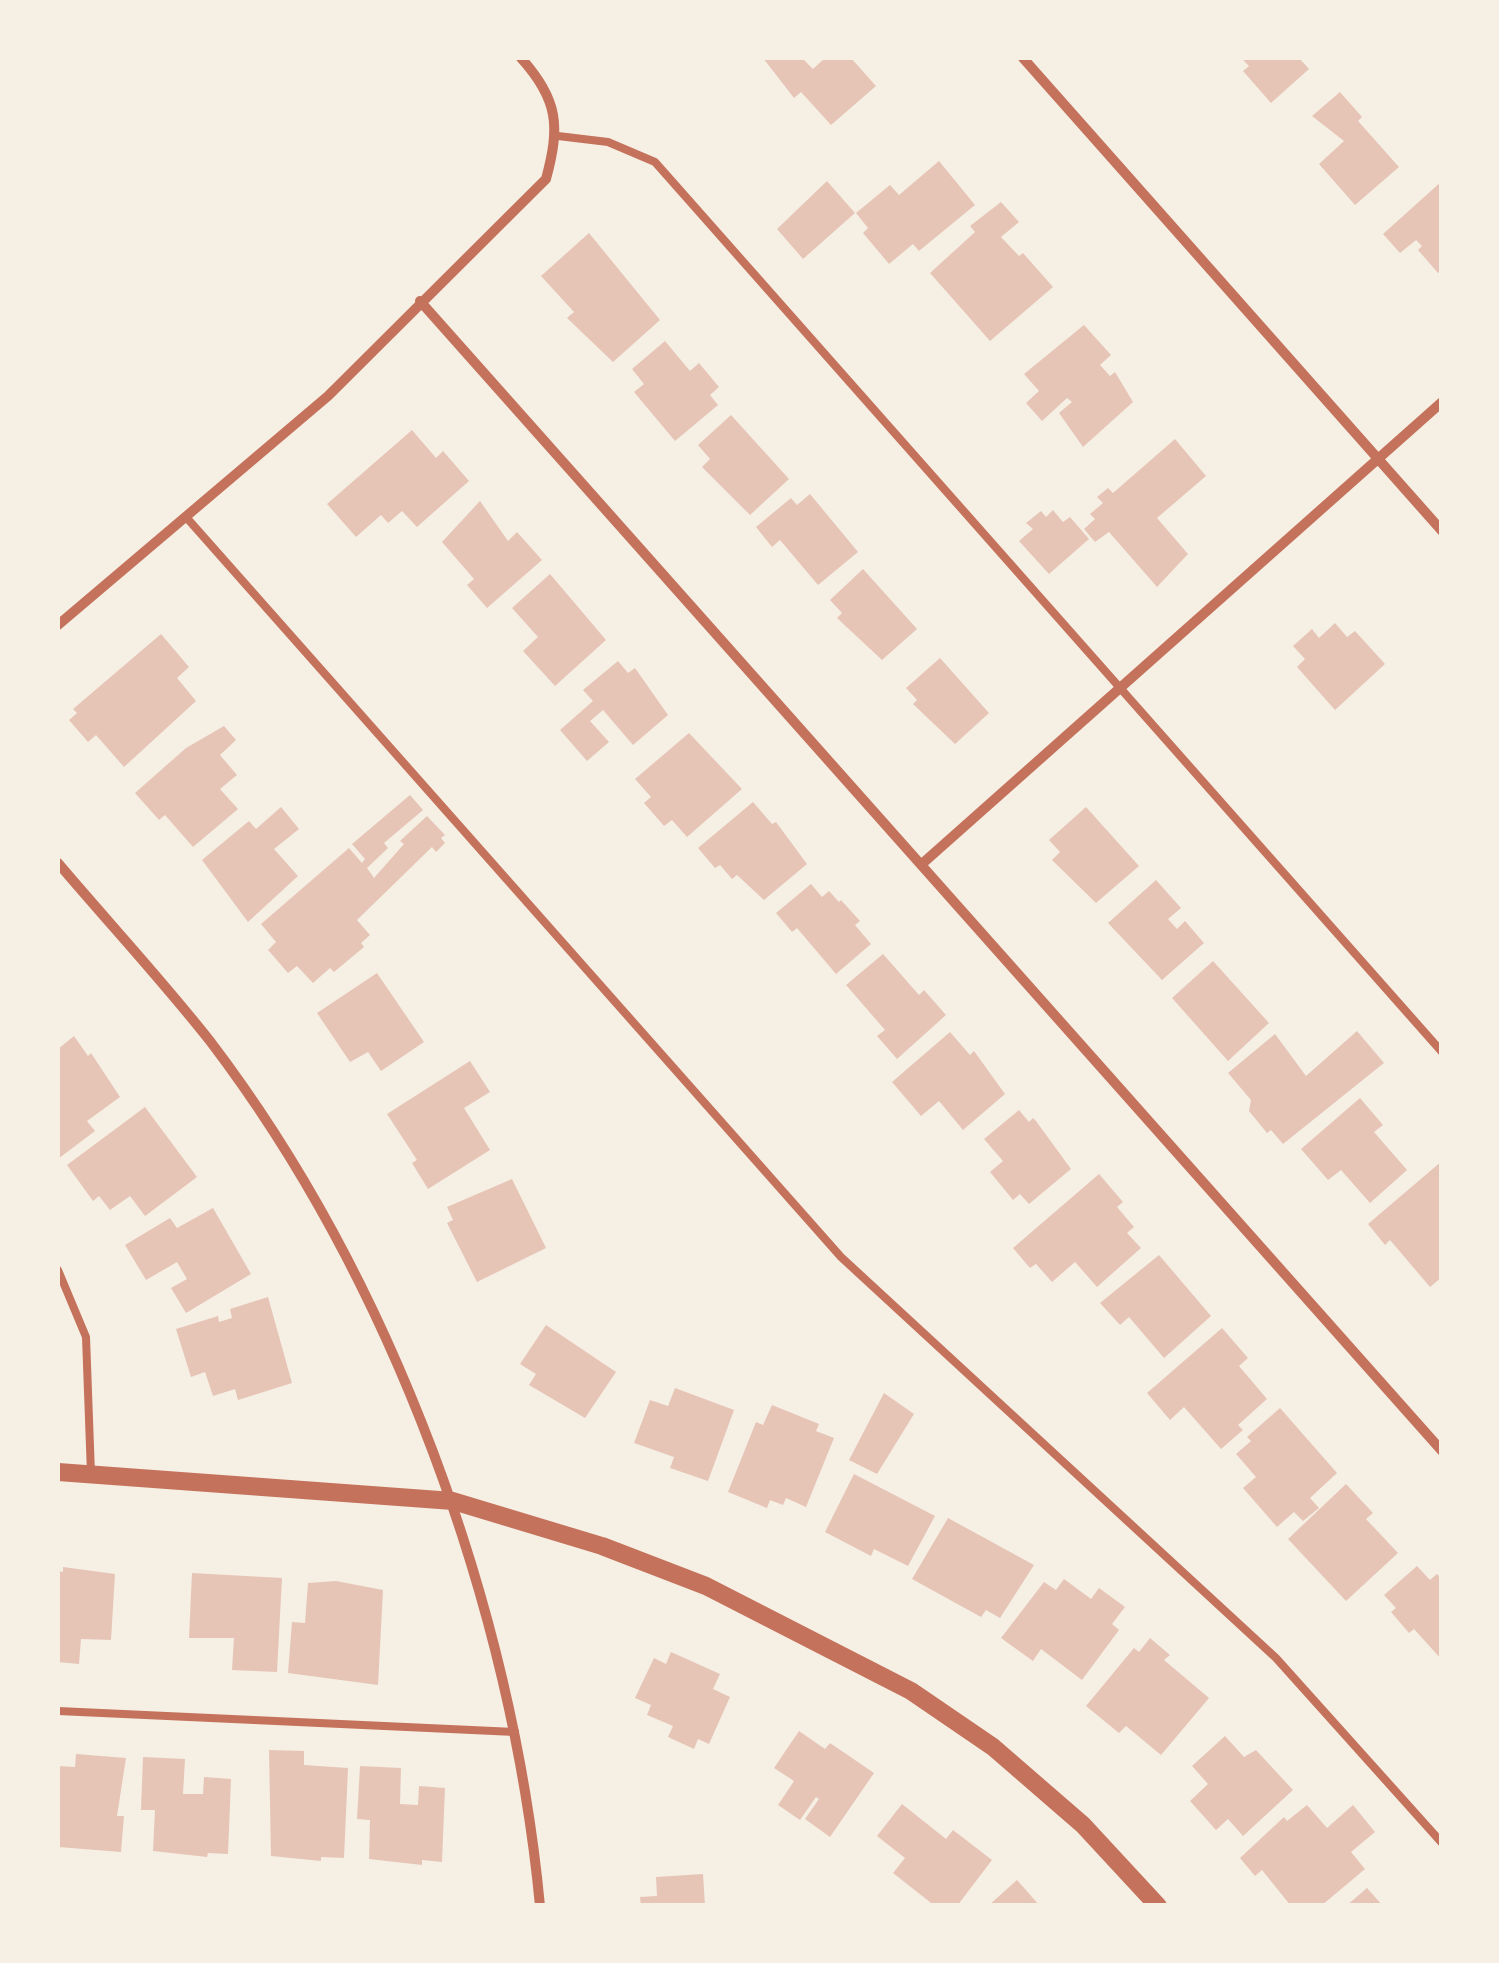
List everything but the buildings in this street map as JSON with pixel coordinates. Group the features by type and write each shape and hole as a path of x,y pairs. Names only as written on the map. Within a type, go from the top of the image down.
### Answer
{"street":[{"path":"58,625 328,396 546,180 558,136 540,78 521,58"},
{"path":"1023,58 1442,531"},
{"path":"420,301 1442,1451"},
{"path":"923,863 1442,402"},
{"path":"58,864 210,1041 288,1157 346,1259 453,1501 492,1626 515,1732 540,1906"},
{"path":"58,1472 453,1501 602,1546 706,1586 911,1691 993,1747 1083,1825 1158,1906"}],"lane":[{"path":"558,136 608,142 655,162 1442,1052"},
{"path":"186,517 841,1257 1276,1658 1442,1844"},
{"path":"58,1270 86,1337 91,1474"},
{"path":"58,1711 515,1732"}]}
